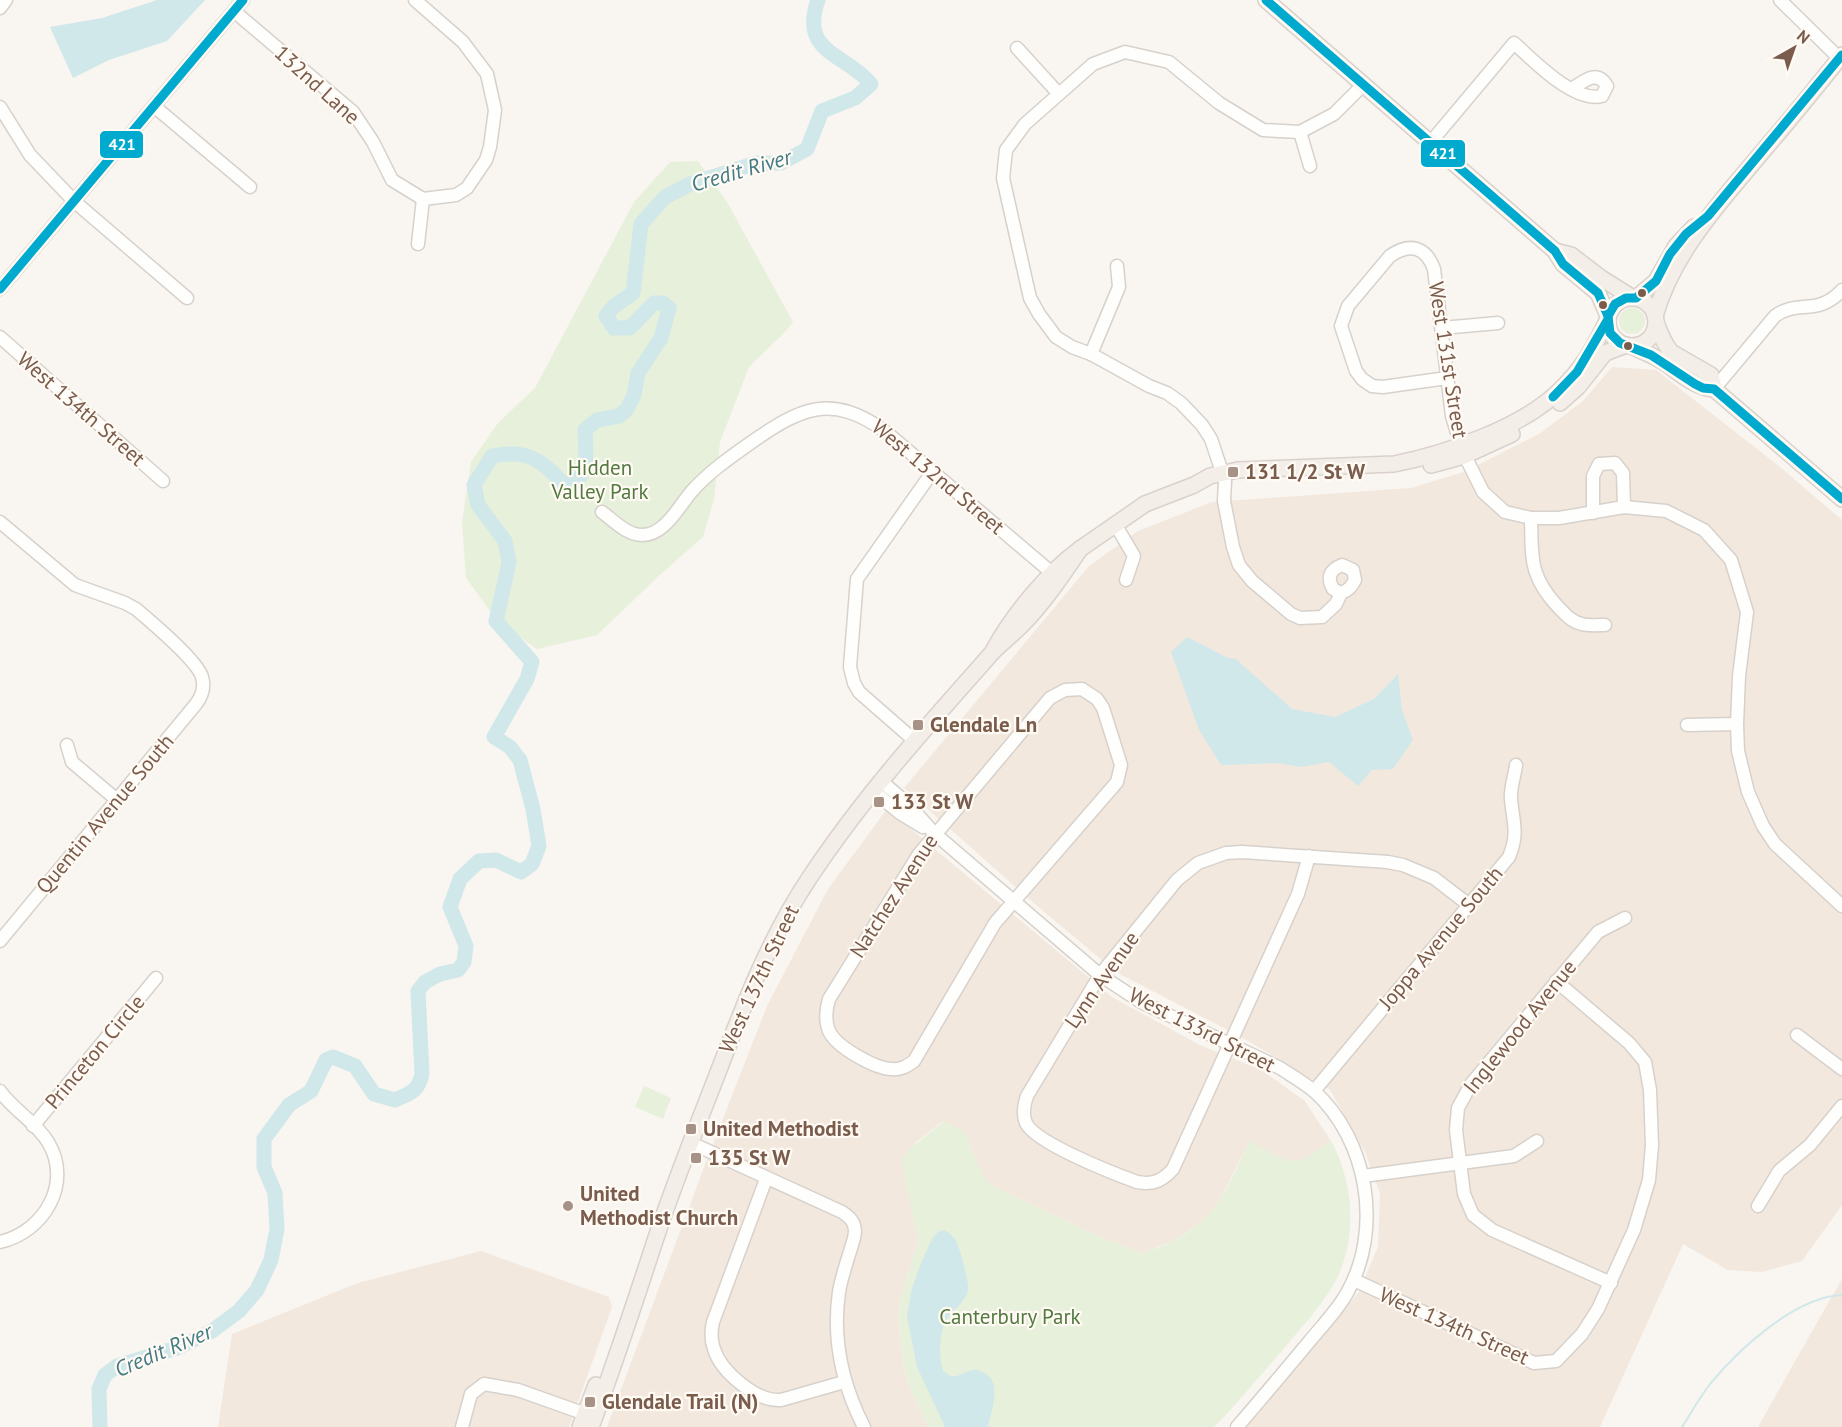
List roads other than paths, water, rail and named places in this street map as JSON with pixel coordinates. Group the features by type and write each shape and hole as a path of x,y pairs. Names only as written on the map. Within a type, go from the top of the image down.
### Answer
{"main road":[{"path":"1266,0 1555,251 1563,264 1598,293 1614,339 1662,361 1695,384 1703,388 1714,389 1842,499"},
{"path":"1556,400 1578,387 1605,353 1628,345 1643,343 1648,339 1655,328 1655,319 1663,292 1708,216 1841,56"},
{"path":"1556,400 1560,390 1587,359 1615,304 1620,300 1634,298 1656,281 1670,254 1686,234 1708,216"},
{"path":"1555,251 1571,255 1601,278 1634,298 1646,302 1663,342 1671,351 1711,375 1714,389"},
{"name":"West 137th Street","path":"588,1421 636,1280 650,1256 737,1024 778,929 823,858 877,786 993,651 1020,628 1055,576 1080,549 1145,504 1194,484 1224,477 1375,475 1434,465 1556,400"}],"street":[{"path":"0,8 6,0"},
{"path":"0,289 243,0"},
{"path":"415,0 463,42 487,74 495,110 486,160 467,188 456,195 423,199 418,244"},
{"path":"1780,0 1841,56"},
{"name":"132nd Lane","path":"235,12 353,112 373,142 392,180 423,199"},
{"path":"1430,143 1514,43 1551,76 1572,89"},
{"path":"1017,48 1058,93"},
{"path":"1341,593 1336,604 1322,617 1300,618 1291,614 1252,581 1239,565 1233,547 1224,501 1224,477 1211,439 1202,425 1181,403 1167,393 1149,386 1056,337 1039,314 1030,298 1003,178 1006,150 1025,124 1093,64 1125,52 1169,62 1219,104 1263,130 1300,132 1334,114 1364,84"},
{"path":"0,107 30,155 75,202 187,298"},
{"path":"155,107 250,187"},
{"path":"1300,132 1310,166"},
{"name":"West 131st Street","path":"1447,378 1383,387 1372,386 1356,371 1341,326 1348,306 1390,256 1405,249 1414,248 1424,252 1431,259 1442,328 1452,416 1463,451 1483,492 1505,512 1532,518 1559,518 1624,507 1666,511 1704,530 1731,560 1747,612 1739,676 1737,724 1738,751 1742,772 1755,809 1775,844 1842,906"},
{"path":"1091,354 1119,287 1117,266"},
{"path":"1714,389 1775,316 1787,309 1820,306 1842,290"},
{"path":"1442,328 1498,323"},
{"name":"West 134th Street","path":"0,337 163,481"},
{"name":"West 132nd Street","path":"603,512 630,532 642,535 653,533 670,519 699,483 778,423 824,408 847,411 868,419 933,471 1055,576"},
{"path":"1593,513 1593,476 1599,464 1615,463 1623,473 1624,507"},
{"path":"915,741 858,692 850,667 857,579 933,471"},
{"path":"1532,518 1534,567 1545,593 1568,618 1581,624 1605,625"},
{"name":"Quentin Avenue South","path":"0,522 75,585 136,609 195,665 204,684 201,697 196,704 0,941"},
{"path":"1115,524 1134,556 1126,580"},
{"name":"Natchez Avenue","path":"1082,689 1090,693 1103,708 1121,765 1117,782 991,930 914,1061 904,1068 894,1070 883,1068 844,1048 834,1040 829,1032 826,1009 829,999 910,867 934,833 1050,698 1057,693 1082,689"},
{"path":"1687,725 1737,724"},
{"path":"67,745 72,762 117,800"},
{"name":"Joppa Avenue South","path":"1314,1091 1509,856 1514,845 1516,831 1511,797 1516,765"},
{"name":"West 133rd Street","path":"877,786 900,813 934,833 1100,975 1141,1002 1280,1068 1314,1091 1346,1134 1363,1176"},
{"name":"Lynn Avenue","path":"1230,1045 1173,1169 1160,1181 1149,1184 1121,1176 1043,1140 1026,1124 1024,1114 1027,1096 1100,975 1177,880 1198,863 1212,857 1242,852 1309,856"},
{"path":"1230,1045 1298,894 1309,856 1403,865 1434,878 1469,905"},
{"name":"Inglewood Avenue","path":"1611,1283 1491,1230 1473,1215 1464,1194 1456,1120 1462,1097 1556,981 1598,932 1625,918"},
{"name":"Princeton Circle","path":"33,1126 156,978"},
{"path":"1556,981 1629,1043 1645,1062 1650,1090 1652,1145 1649,1179 1637,1220 1611,1283"},
{"path":"1797,1035 1842,1069"},
{"path":"0,1091 15,1110 42,1134 53,1153 56,1165 55,1192 51,1203 37,1223 27,1232 0,1242"},
{"path":"1758,1206 1779,1171 1810,1145 1842,1106"},
{"path":"1237,1427 1334,1311 1353,1280 1365,1234 1367,1212 1363,1176 1514,1156 1537,1141"},
{"path":"691,1143 842,1212 854,1223 856,1230 840,1290 837,1315 839,1356 844,1382 864,1427"},
{"path":"766,1179 713,1322 712,1347 722,1365 736,1378 762,1398 771,1401 844,1382"},
{"name":"West 134th Street","path":"1353,1280 1534,1363 1556,1361 1582,1334 1611,1283"},
{"path":"462,1427 471,1394 484,1384 518,1390 588,1421"}],"water":[{"path":"157,0 205,0 167,41 109,60 73,78 50,27 102,18"},
{"path":"1187,637 1228,658 1236,659 1292,709 1335,717 1374,699 1398,674 1402,710 1413,740 1393,769 1372,770 1358,786 1329,762 1301,767 1278,763 1221,765 1199,730 1171,652"},
{"path":"944,1230 957,1242 968,1291 945,1322 940,1343 941,1365 943,1371 952,1376 978,1370 991,1378 994,1398 988,1427 945,1427 917,1367 907,1316 912,1288 932,1239 938,1232"}],"waterway":[{"name":"Credit River","path":"100,1427 99,1389 105,1375 117,1366 177,1348 212,1331 239,1311 257,1290 271,1260 277,1229 275,1193 264,1167 264,1139 289,1105 311,1091 326,1060 333,1057 355,1066 374,1094 395,1100 413,1091 418,1085 422,1074 418,991 425,982 440,974 458,970 464,962 466,946 450,907 460,879 479,861 496,860 521,872 532,864 539,846 533,809 520,760 510,747 494,737 527,679 532,662 496,621 509,562 505,541 478,505 474,485 492,456 518,454 540,462 562,482 573,486 584,467 585,430 597,420 619,416 627,409 634,395 638,373 661,338 669,308 663,303 654,303 630,328 614,328 606,316 613,307 633,293 641,224 665,197 690,184 757,163 781,163 807,149 822,111 855,98 871,84 820,42 815,31 814,18 818,0"},
{"path":"1682,1427 1710,1384 1752,1341 1769,1327 1806,1305 1824,1298 1842,1295"}],"place":[{"name":"131 1/2 St W","path":"1233,472"},
{"name":"Glendale Ln","path":"918,725"},
{"name":"133 St W","path":"879,802"},
{"name":"United Methodist","path":"691,1129"},
{"name":"135 St W","path":"696,1158"},
{"name":"United Methodist Church","path":"568,1206"},
{"name":"Glendale Trail (N)","path":"590,1402"}],"park label":[{"name":"Hidden Valley Park","path":"600,480"},
{"name":"Canterbury Park","path":"1010,1317"}]}
